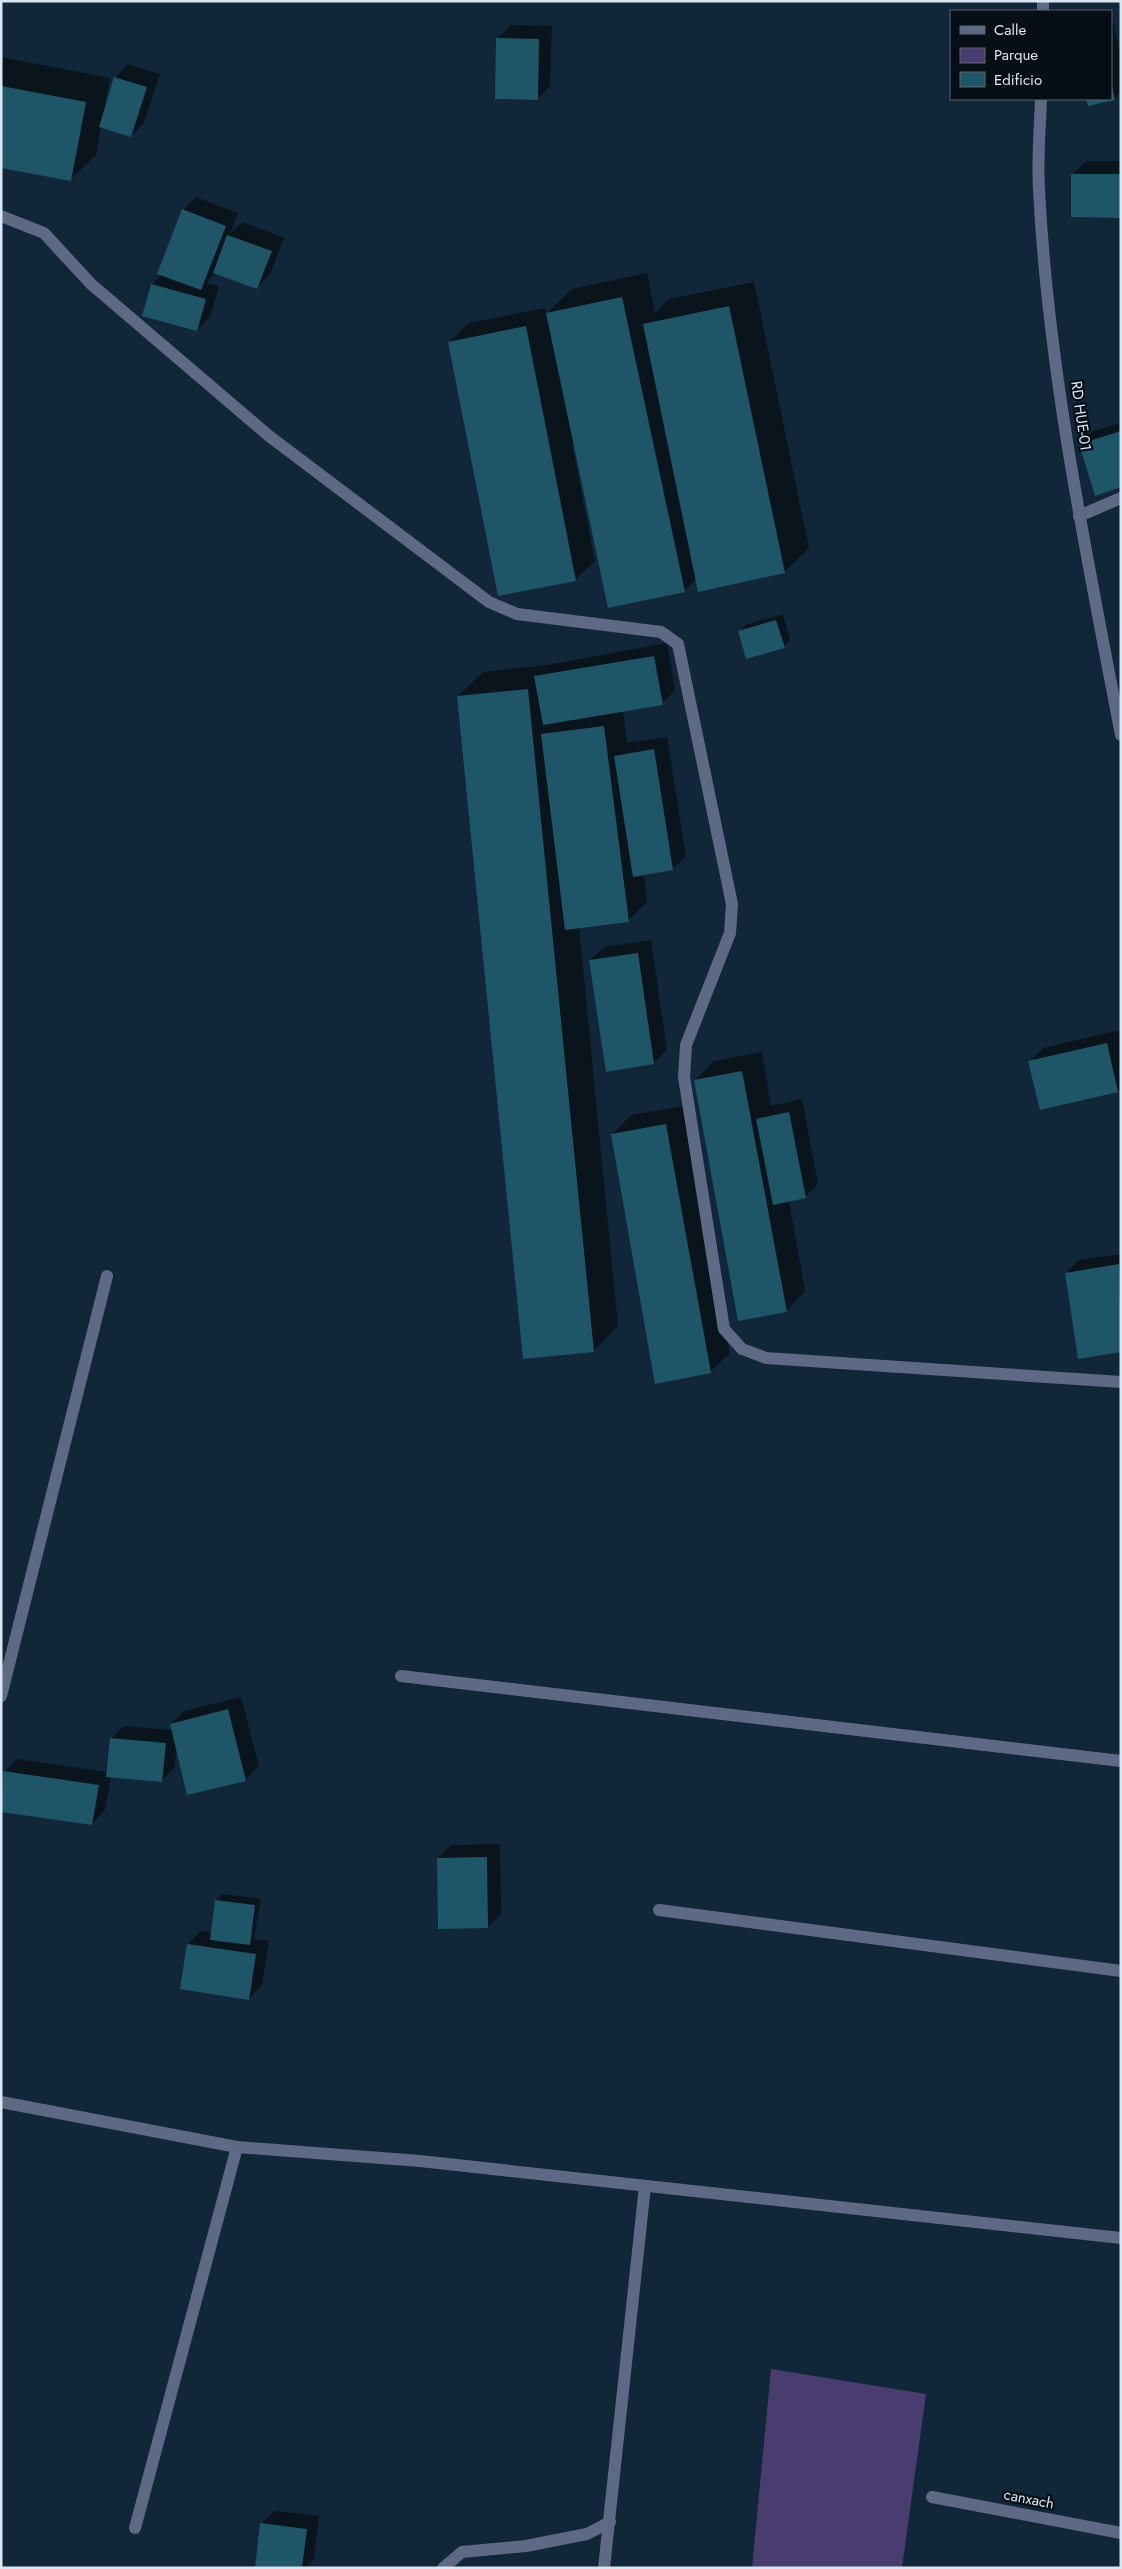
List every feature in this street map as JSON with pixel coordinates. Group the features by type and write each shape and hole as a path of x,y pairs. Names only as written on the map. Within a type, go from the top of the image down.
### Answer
{"street":[{"name":"RD HUE-01","path":"1041,100 1040,198 1052,324 1079,516 1121,735"},
{"path":"1,216 44,233 90,284 269,436 489,602 517,614 661,632 678,644 732,904 730,933 686,1045 684,1077 724,1329 742,1349 766,1358 1121,1382"},
{"path":"1079,516 1121,498"},
{"path":"1,1696 107,1276"},
{"path":"401,1676 1121,1762"},
{"path":"659,1910 1121,1971"},
{"path":"1,2102 237,2147 420,2161 1121,2238"},
{"path":"135,2528 237,2147"},
{"path":"604,2568 645,2186"},
{"name":"canxach","path":"932,2497 1121,2533"},
{"path":"443,2568 462,2552 526,2546 587,2534 610,2522"}],"green space":[{"path":"771,2369 926,2394 902,2568 752,2568"}],"building":[{"path":"496,38 539,39 538,100 495,99"},
{"path":"114,77 147,87 131,137 99,127"},
{"path":"1,86 86,102 71,181 1,168"},
{"path":"1112,86 1115,100 1088,106 1086,100 1112,100"},
{"path":"1071,174 1121,174 1121,218 1071,217"},
{"path":"182,209 226,226 201,290 157,274"},
{"path":"227,235 272,251 257,289 213,273"},
{"path":"151,284 206,299 197,331 142,316"},
{"path":"622,297 685,592 608,608 546,313"},
{"path":"729,306 785,573 698,592 643,324"},
{"path":"526,326 576,581 498,596 448,342"},
{"path":"1121,431 1121,487 1095,496 1079,444"},
{"path":"776,620 785,648 746,659 738,631"},
{"path":"654,656 663,705 543,725 534,676"},
{"path":"528,689 594,1352 523,1359 457,696"},
{"path":"604,726 629,922 565,930 541,734"},
{"path":"654,749 673,870 633,877 614,756"},
{"path":"638,953 654,1064 606,1072 589,960"},
{"path":"1107,1043 1118,1092 1040,1110 1028,1061"},
{"path":"742,1071 787,1312 738,1321 694,1080"},
{"path":"789,1112 806,1198 773,1205 756,1119"},
{"path":"666,1124 711,1373 655,1384 611,1134"},
{"path":"1119,1264 1121,1352 1078,1359 1065,1273"},
{"path":"228,1709 246,1781 187,1795 170,1724"},
{"path":"110,1738 166,1743 162,1782 106,1777"},
{"path":"3,1771 99,1785 92,1825 1,1812"},
{"path":"487,1857 488,1928 438,1929 437,1858"},
{"path":"215,1900 255,1905 250,1945 210,1940"},
{"path":"187,1944 256,1954 249,2000 180,1989"},
{"path":"260,2523 307,2529 302,2568 255,2568"}]}
